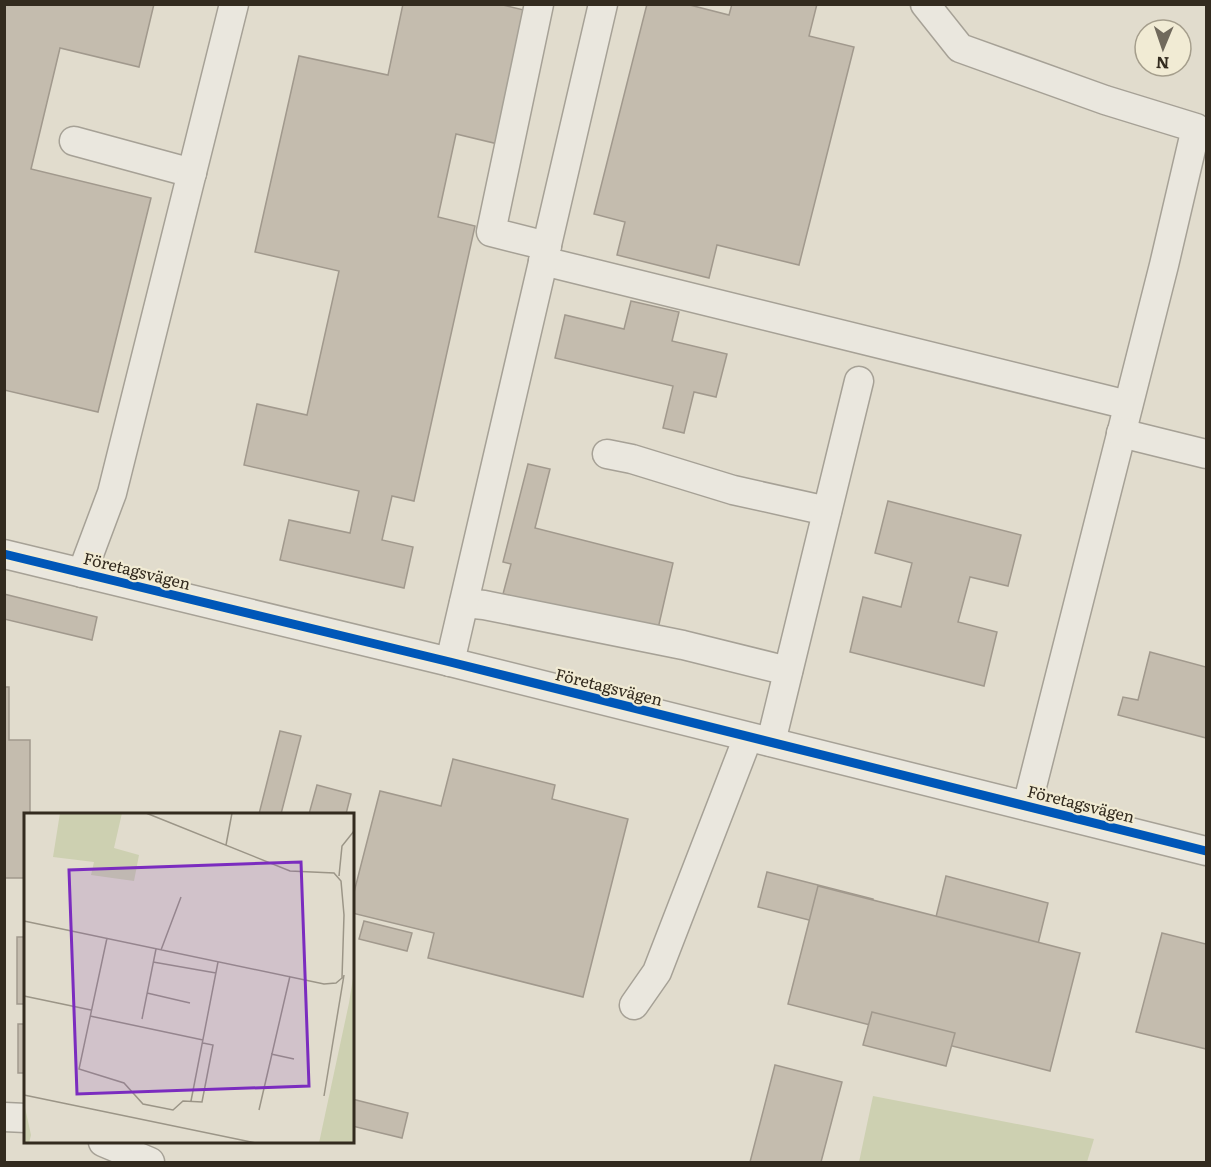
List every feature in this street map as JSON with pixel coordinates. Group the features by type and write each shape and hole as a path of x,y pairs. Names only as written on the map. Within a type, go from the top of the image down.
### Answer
{"street":[{"path":"82,573 112,494 234,4"},
{"path":"539,4 491,232 545,253 1128,405"},
{"path":"450,662 603,4"},
{"path":"925,4 960,48 1105,100 1196,128 1164,265 1027,806"},
{"path":"74,141 192,173"},
{"path":"634,1005 657,972 788,671 859,381"},
{"path":"1121,433 1206,454"},
{"path":"607,454 633,459 733,490 827,511"},
{"name":"Företagsvägen","path":"4,554 1206,850"},
{"path":"464,603 484,605 683,645 788,671"},
{"path":"4,1117 24,1118"},
{"path":"105,1143 150,1162"}],"green space":[{"path":"873,1096 1094,1139 1087,1162 859,1162"}],"building":[{"path":"4,4 154,4 139,67 60,48 31,169 151,198 98,412 4,390"},
{"path":"403,4 499,4 528,11 498,144 456,134 438,217 475,226 414,501 392,496 382,540 413,547 404,588 280,560 289,520 350,533 359,491 244,465 257,404 307,415 339,271 255,252 299,56 388,75"},
{"path":"647,4 686,4 729,15 732,4 817,4 809,36 854,47 799,265 717,245 709,278 617,255 625,222 594,214"},
{"path":"631,301 679,312 672,341 727,354 716,397 694,392 684,433 663,428 673,386 555,358 565,315 624,329"},
{"path":"528,464 550,469 535,528 673,563 657,633 503,594 511,564 503,562"},
{"path":"888,501 1021,535 1008,586 970,577 958,622 997,632 984,686 850,652 863,597 901,607 912,563 875,553"},
{"path":"4,594 97,617 92,640 4,619"},
{"path":"1150,652 1206,667 1206,738 1118,715 1123,697 1138,700"},
{"path":"4,687 9,687 9,740 30,740 30,813 24,813 24,878 4,878"},
{"path":"280,731 301,736 281,813 259,813"},
{"path":"453,759 555,785 552,799 628,819 583,997 428,958 434,933 354,913 354,892 380,791 441,806"},
{"path":"317,785 351,794 346,813 309,813"},
{"path":"767,872 873,899 864,934 758,907"},
{"path":"946,876 1048,903 1036,952 934,925"},
{"path":"818,886 1080,953 1050,1071 788,1004"},
{"path":"364,921 412,933 407,951 359,939"},
{"path":"1162,933 1206,944 1206,1049 1136,1032"},
{"path":"17,937 24,937 24,1004 17,1004"},
{"path":"872,1012 955,1033 946,1066 863,1045"},
{"path":"18,1024 24,1024 24,1073 18,1073"},
{"path":"775,1065 842,1082 821,1162 750,1162"},
{"path":"354,1100 408,1113 402,1138 354,1126"}],"cycle path":[{"path":"4,554 450,662 1206,851"}]}
